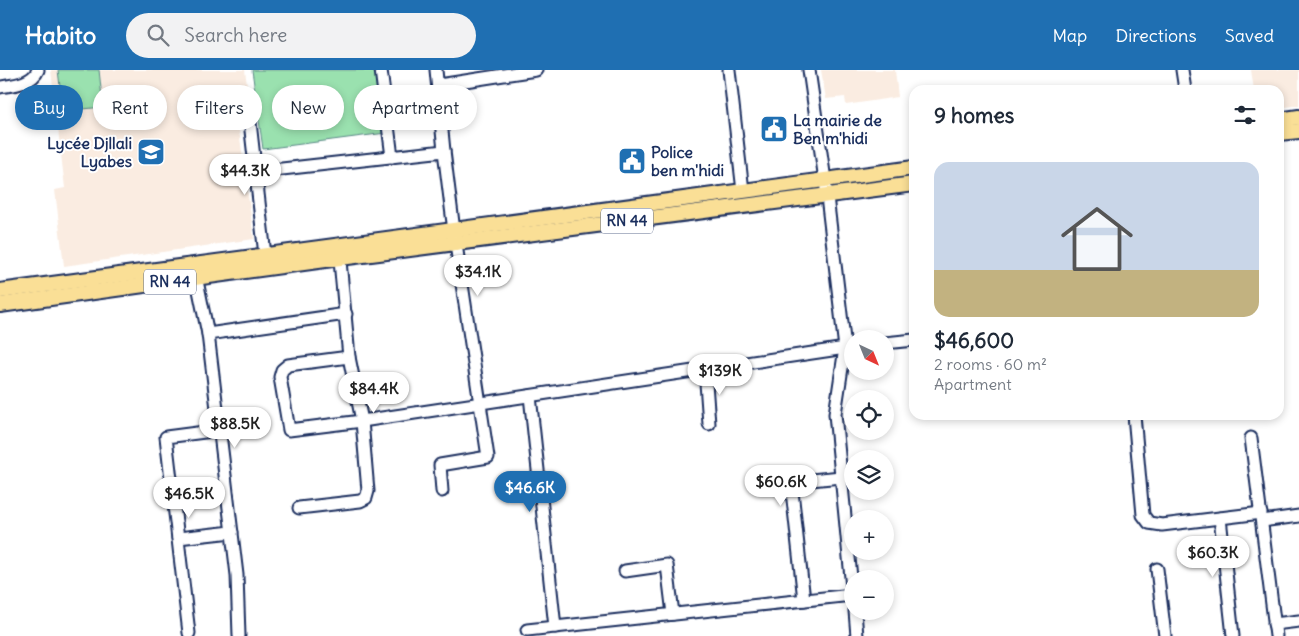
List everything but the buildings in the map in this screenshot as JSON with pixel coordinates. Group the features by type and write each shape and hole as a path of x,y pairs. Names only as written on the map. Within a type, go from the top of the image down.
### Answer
{"main road":[{"path":"1284,119 1299,117"},
{"path":"1284,133 1299,131"},
{"name":"RN 44","path":"455,237 743,191 909,169"},
{"name":"RN 44","path":"0,305 195,272 340,252 909,185"},
{"name":"RN 44","path":"0,291 195,272"}],"street":[{"path":"0,87 30,80 38,70"},
{"path":"382,70 392,157"},
{"path":"436,70 439,85 536,70"},
{"path":"729,70 743,191"},
{"path":"809,70 846,330"},
{"path":"1182,70 1184,85"},
{"path":"251,130 266,262"},
{"path":"442,130 455,237 488,457 440,466 442,491"},
{"path":"256,172 444,151"},
{"path":"299,508 360,501 366,498 368,490 362,421 350,357 340,252"},
{"path":"195,272 208,334 220,430 237,575 239,636"},
{"path":"208,334 346,314"},
{"path":"894,342 909,341"},
{"path":"350,357 288,365 282,370 280,377 289,430 362,421 844,349"},
{"path":"705,369 709,424"},
{"path":"844,372 835,414 850,570"},
{"path":"530,396 555,627"},
{"path":"1134,420 1143,515 1150,523 1162,525 1220,518 1299,516"},
{"path":"189,633 166,437 220,430"},
{"path":"1251,438 1275,630 1299,621"},
{"path":"804,600 791,482 841,477"},
{"path":"1220,518 1233,636"},
{"path":"178,538 232,532"},
{"path":"625,571 667,565 673,614"},
{"path":"1158,570 1165,636"},
{"path":"527,630 844,596"},
{"path":"856,620 857,636"}],"shaded area":[{"name":"Lycée Djllali Lyabes","path":"51,70 245,70 247,85 177,85 177,130 239,130 254,239 64,266 55,190 65,188 58,130 83,130 83,85 53,85"},
{"path":"821,70 895,70 898,97 846,105 845,97 826,99"},
{"path":"1251,70 1299,70 1299,105 1284,107 1284,85 1253,85"}],"green space":[{"path":"58,70 99,70 101,85 93,85 93,108 83,109 83,85 60,85"},
{"path":"252,70 378,70 380,85 354,85 354,130 386,130 386,133 263,149 260,130 262,130 262,85 254,85"}],"place":[{"name":"La mairie de Ben m'hidi","path":"774,129"},
{"name":"Lycée Djllali Lyabes","path":"151,152"},
{"name":"Police ben m'hidi","path":"632,161"}]}
